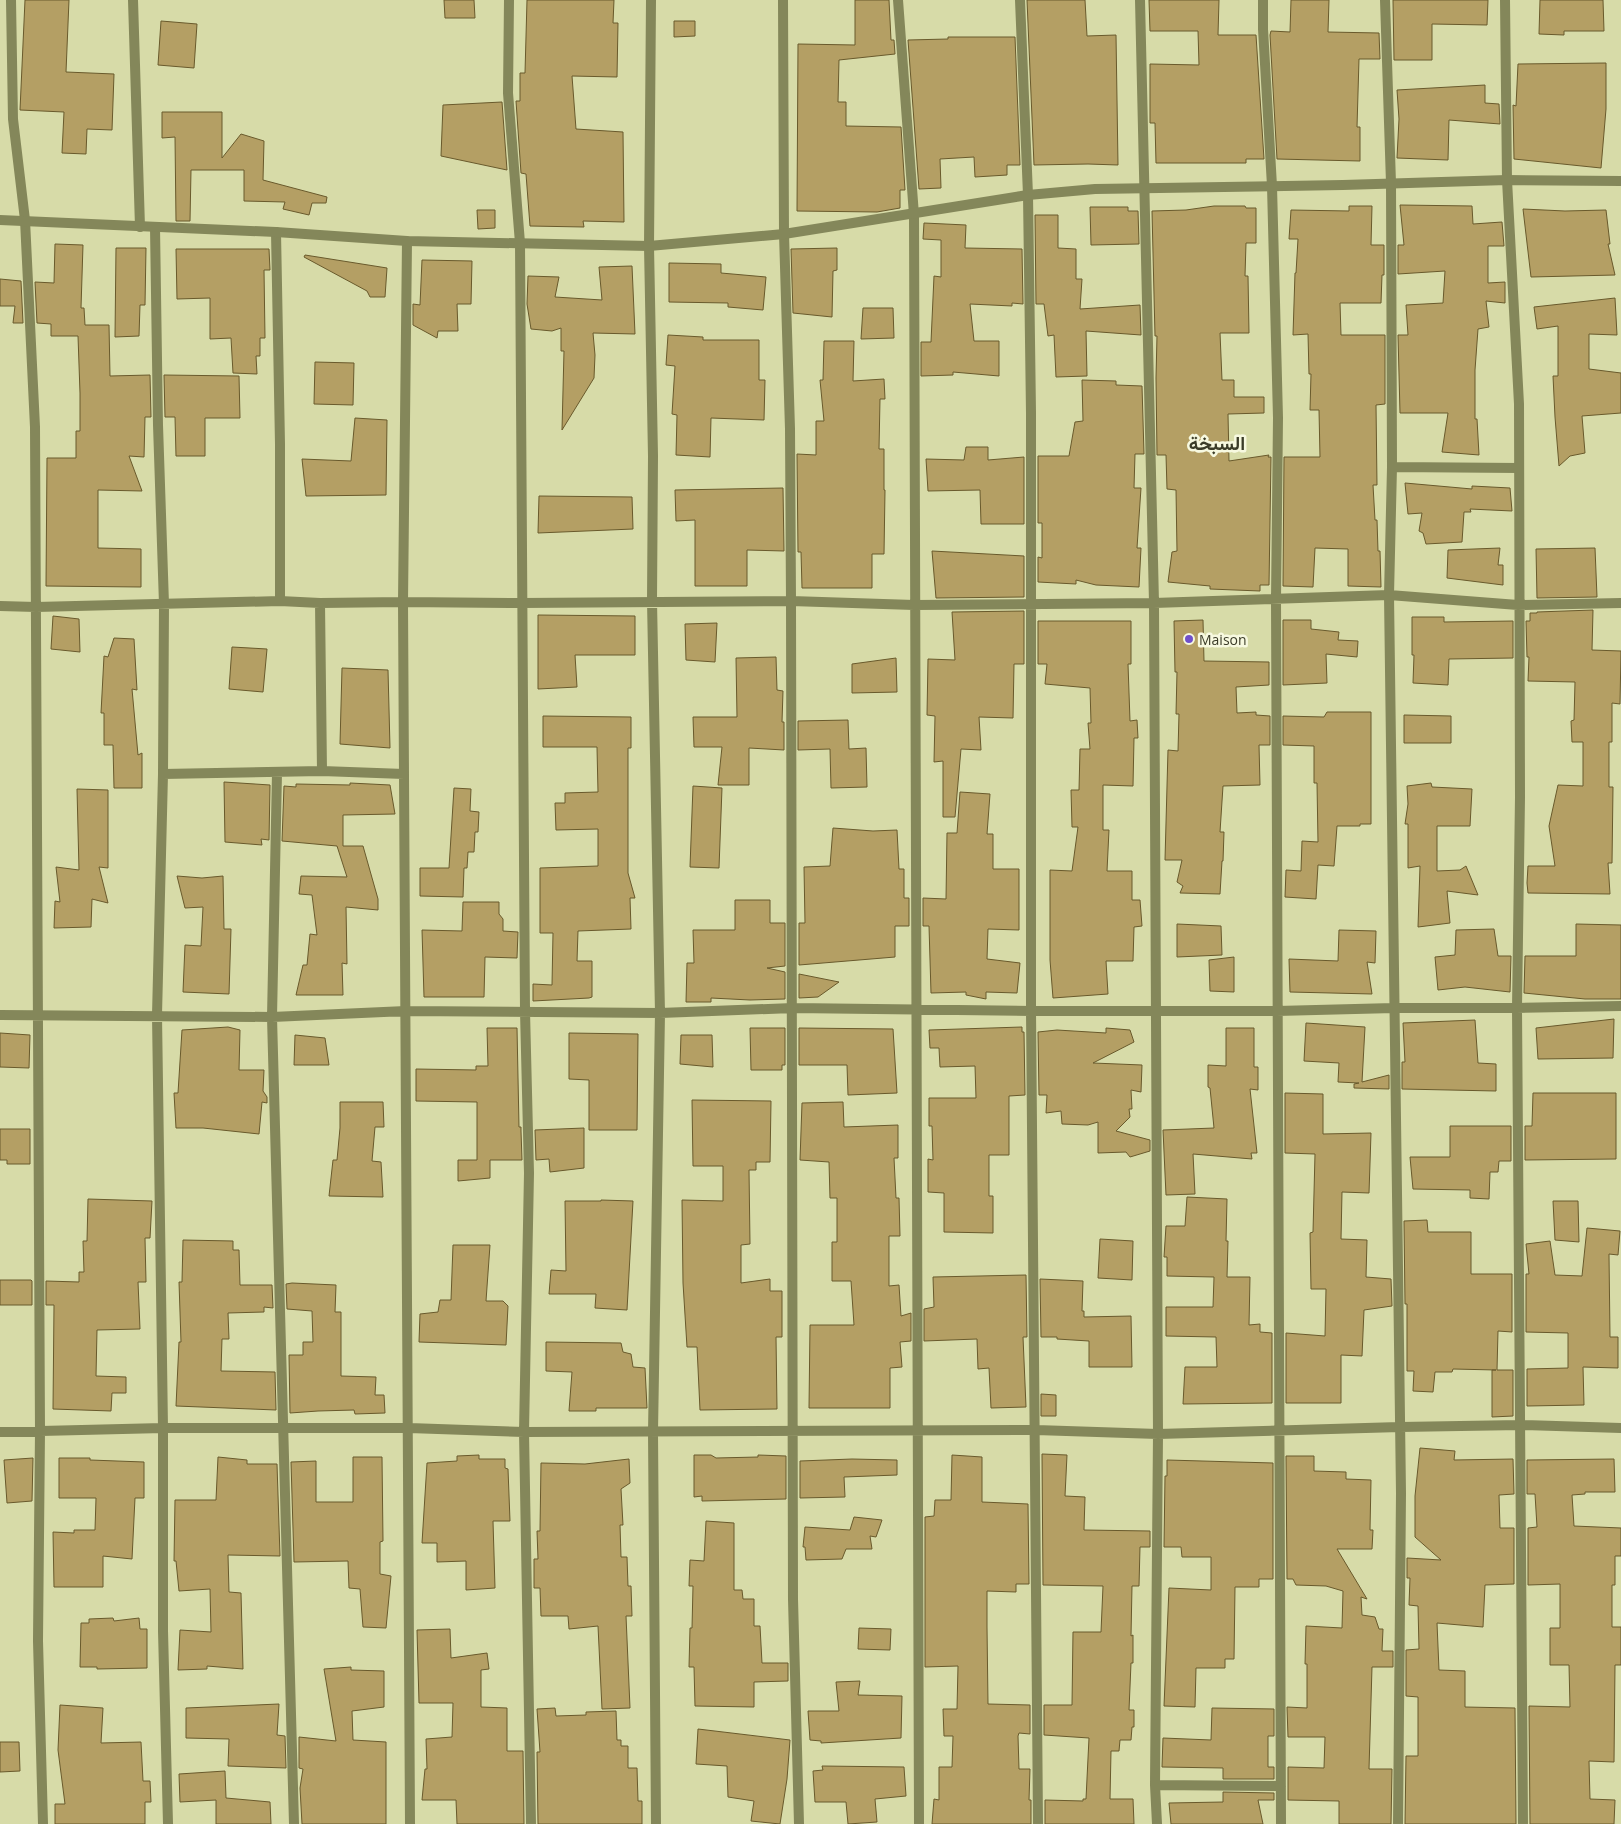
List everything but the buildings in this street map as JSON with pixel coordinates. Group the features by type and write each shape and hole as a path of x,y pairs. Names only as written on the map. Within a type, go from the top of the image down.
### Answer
{"street":[{"path":"11,0 13,119 25,220 35,427 40,1431 38,1641 43,1824"},
{"path":"133,0 140,227"},
{"path":"509,0 508,93 520,242 524,1011 529,1173 524,1432 531,1824"},
{"path":"651,0 652,602 660,1013 653,1432 656,1824"},
{"path":"783,0 784,234 790,429 793,1008 793,1598 799,1824"},
{"path":"898,0 914,214 919,1824"},
{"path":"1020,0 1028,195 1031,412 1032,1011 1038,1824"},
{"path":"1140,0 1154,603 1158,1434 1157,1824"},
{"path":"1263,0 1272,186 1278,418 1276,1011 1281,1824"},
{"path":"1385,0 1391,183 1392,468 1389,595 1401,1493 1398,1824"},
{"path":"1505,0 1506,180 1519,404 1518,605 1520,797 1517,1008 1523,1824"},
{"path":"0,220 276,232 407,241 650,246 784,234 1028,195 1095,189 1506,180 1621,181"},
{"path":"155,227 158,425 164,604 163,774 157,1015 163,1428 163,1632 168,1824"},
{"path":"276,232 280,601"},
{"path":"407,241 402,602 409,1428 410,1824"},
{"path":"1392,468 1519,468"},
{"path":"0,606 36,607 280,601 320,603 791,601 914,605 1154,603 1389,595 1518,605 1621,603"},
{"path":"320,603 322,771"},
{"path":"163,774 322,771 404,774"},
{"path":"277,773 272,1017 294,1824"},
{"path":"0,1015 272,1017 406,1011 660,1013 793,1008 1032,1011 1276,1011 1621,1006"},
{"path":"0,1432 163,1428 409,1428 524,1432 1036,1430 1158,1434 1521,1425 1621,1428"},
{"path":"1156,1785 1281,1786"}],"place":[{"name":"Maison","path":"1189,639"}],"district":[{"name":"السبخة","path":"1217,443"}]}
